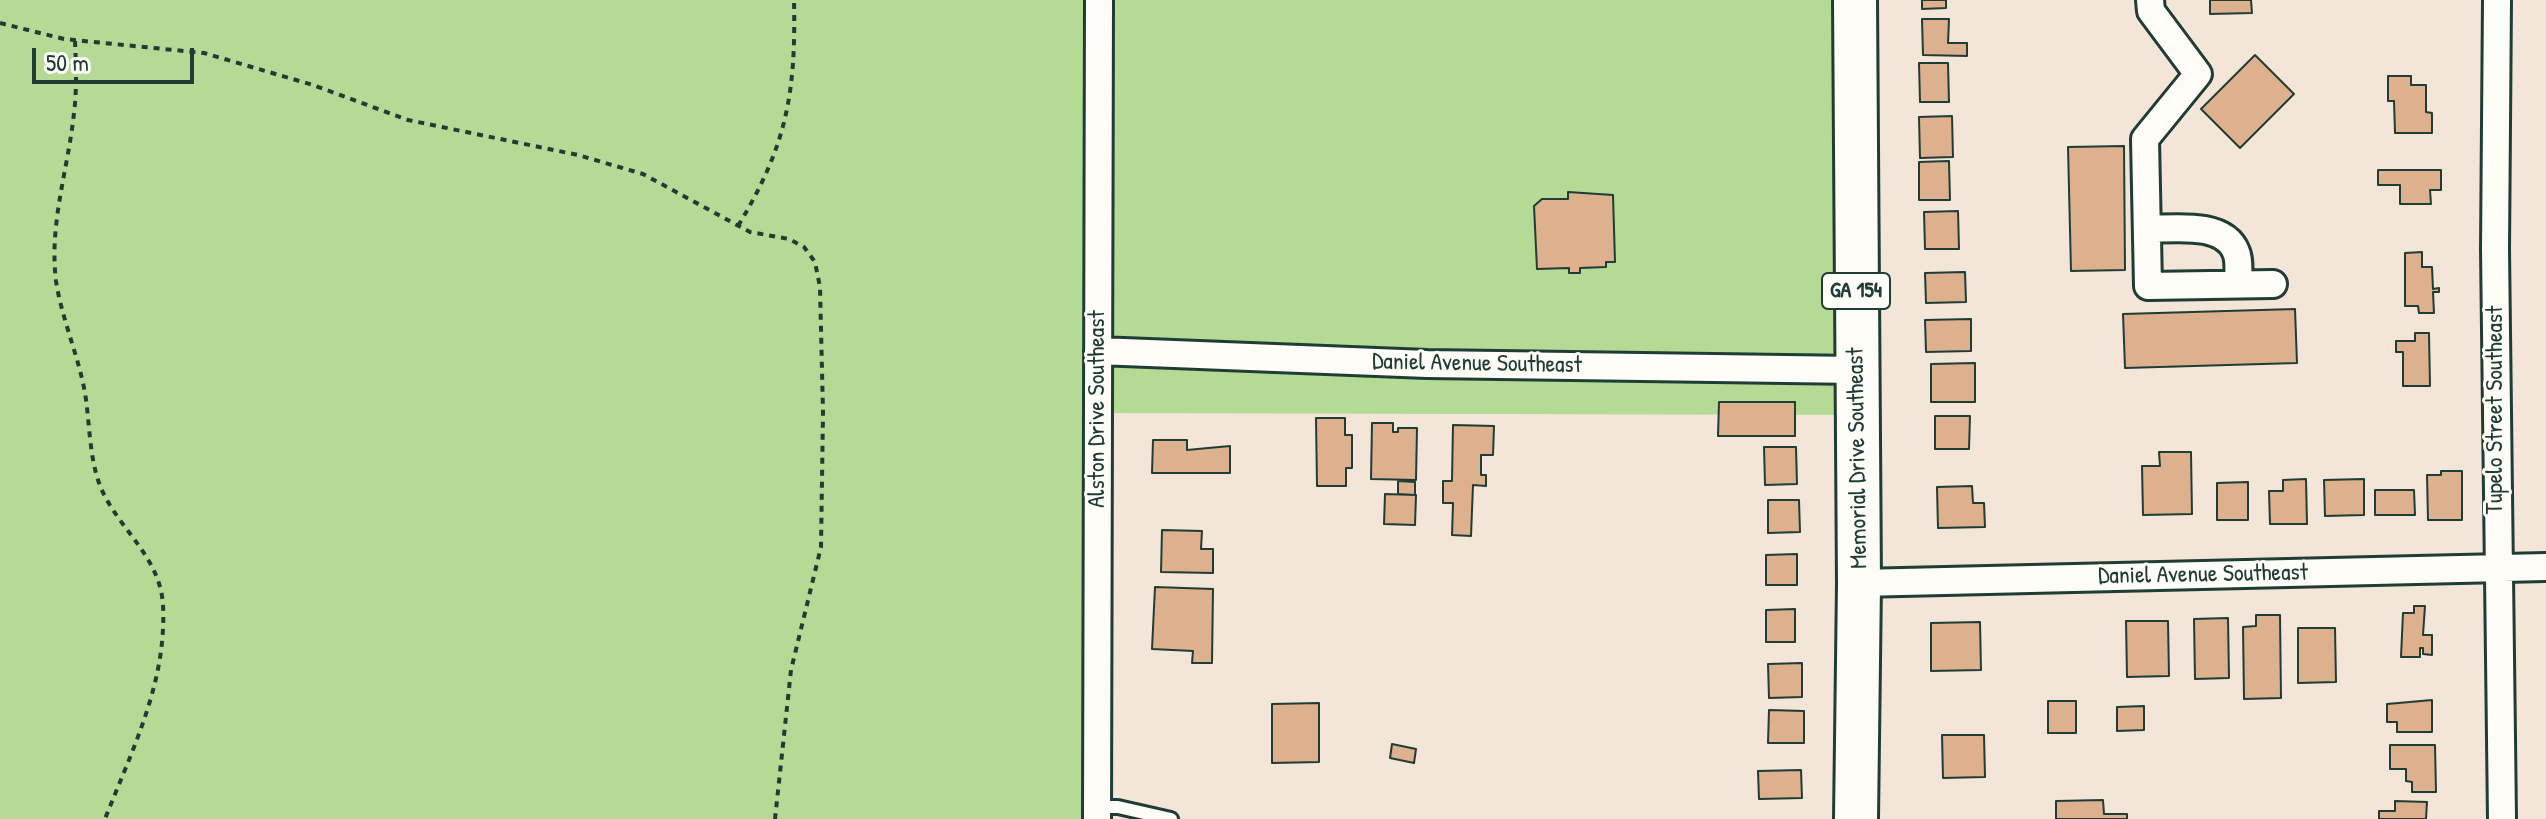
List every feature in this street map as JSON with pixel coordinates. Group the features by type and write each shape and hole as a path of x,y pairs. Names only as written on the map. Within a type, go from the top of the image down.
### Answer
{"main road":[{"name":"Memorial Drive Southeast","path":"1855,0 1859,583 1856,819"}],"street":[{"name":"Alston Drive Southeast","path":"1097,813 1099,0"},
{"path":"2150,0 2151,11 2198,74 2145,139 2148,286 2273,284"},
{"name":"Tupelo Street Southeast","path":"2497,0 2498,568 2502,819"},
{"path":"2147,229 2202,230 2228,240 2237,253 2238,284"},
{"name":"Daniel Avenue Southeast","path":"1098,351 1427,364 1857,370"},
{"name":"Daniel Avenue Southeast","path":"1859,583 2546,567"}],"lane":[{"path":"1097,813 1118,807 1171,819"}],"path":[{"path":"738,226 771,168 792,97 794,0"},
{"path":"0,23 75,41 204,53 313,85 408,120 578,155 643,174 738,226 804,247 815,262 820,287 823,412 821,547 791,670 775,819"},
{"path":"75,41 74,115 57,199 56,277 62,319 84,391 101,488 147,554 163,601 152,700 140,740 105,819"}],"green space":[{"path":"0,0 1098,0 1087,819 0,819"},
{"path":"1100,0 1866,0 1868,415 1095,413"}],"building":[{"path":"1922,0 1946,0 1946,8 1922,9"},
{"path":"2210,0 2251,0 2252,13 2210,14"},
{"path":"1922,19 1949,19 1948,43 1967,43 1967,56 1923,55"},
{"path":"2255,55 2294,94 2240,148 2201,109"},
{"path":"1919,63 1948,63 1949,102 1920,102"},
{"path":"2388,76 2411,76 2411,85 2426,85 2426,112 2432,113 2432,133 2395,133 2394,101 2388,101"},
{"path":"1952,116 1953,157 1920,158 1919,117"},
{"path":"2124,146 2125,270 2071,271 2068,147"},
{"path":"1949,161 1950,200 1919,200 1919,162"},
{"path":"2378,170 2441,170 2441,190 2430,190 2431,204 2400,204 2400,185 2378,185"},
{"path":"1568,192 1613,195 1615,262 1606,262 1606,267 1580,268 1580,273 1569,273 1569,268 1537,269 1534,206 1542,199 1568,199"},
{"path":"1958,211 1959,249 1925,249 1924,212"},
{"path":"2422,252 2422,267 2432,267 2433,289 2439,288 2439,292 2433,292 2434,313 2419,313 2418,306 2405,306 2405,253"},
{"path":"1965,272 1966,302 1926,303 1925,273"},
{"path":"2295,309 2297,363 2125,368 2123,314"},
{"path":"1971,319 1971,351 1926,352 1925,320"},
{"path":"2415,333 2429,333 2430,386 2403,386 2403,352 2396,352 2396,341 2415,341"},
{"path":"1975,363 1975,402 1931,402 1931,364"},
{"path":"1719,402 1795,402 1795,436 1718,436"},
{"path":"1935,416 1970,416 1969,449 1935,449"},
{"path":"1316,418 1345,418 1345,435 1352,435 1352,468 1346,468 1346,486 1317,486"},
{"path":"1372,423 1393,423 1393,432 1398,432 1398,428 1417,428 1416,480 1371,479"},
{"path":"1453,425 1494,426 1493,455 1481,455 1481,475 1486,475 1486,486 1473,485 1471,536 1452,535 1453,503 1443,503 1443,481 1452,481"},
{"path":"1153,440 1187,440 1187,450 1230,446 1230,473 1152,473"},
{"path":"1764,447 1796,447 1797,484 1765,485"},
{"path":"2159,452 2191,452 2192,514 2143,515 2142,466 2160,466"},
{"path":"2441,471 2462,471 2462,520 2428,520 2427,475 2441,475"},
{"path":"2306,479 2307,524 2270,524 2269,491 2283,491 2283,480"},
{"path":"2364,479 2364,515 2325,516 2324,480"},
{"path":"1398,481 1415,482 1415,495 1398,494"},
{"path":"2248,482 2248,520 2217,520 2217,483"},
{"path":"1972,486 1973,503 1984,503 1985,527 1938,528 1937,487"},
{"path":"2375,490 2414,490 2415,515 2375,515"},
{"path":"1385,494 1416,495 1415,525 1384,524"},
{"path":"1768,500 1799,500 1800,532 1768,533"},
{"path":"1162,530 1202,531 1201,549 1213,549 1213,573 1161,572"},
{"path":"1797,554 1797,585 1766,585 1766,555"},
{"path":"1155,587 1213,589 1212,663 1192,663 1193,651 1152,649"},
{"path":"2414,606 2425,606 2423,635 2432,635 2432,655 2423,654 2423,648 2420,648 2420,657 2401,657 2403,613 2414,613"},
{"path":"1795,609 1795,642 1766,642 1766,610"},
{"path":"2256,615 2280,615 2281,698 2244,699 2243,627 2256,626"},
{"path":"2228,618 2229,678 2195,679 2194,619"},
{"path":"2126,621 2168,621 2169,676 2127,677"},
{"path":"1980,622 1981,670 1931,671 1931,623"},
{"path":"2298,628 2335,628 2336,682 2298,683"},
{"path":"1802,663 1802,697 1769,698 1768,664"},
{"path":"2432,700 2432,732 2397,732 2397,722 2387,722 2387,704"},
{"path":"2048,701 2076,701 2076,733 2048,733"},
{"path":"1319,703 1319,762 1272,763 1272,704"},
{"path":"2144,706 2144,730 2117,731 2117,707"},
{"path":"1769,710 1804,711 1804,743 1768,743"},
{"path":"1942,735 1984,735 1985,777 1943,778"},
{"path":"1392,744 1416,749 1414,763 1390,758"},
{"path":"2390,745 2435,745 2436,792 2412,792 2412,782 2406,781 2406,769 2390,769"},
{"path":"1801,770 1802,798 1759,799 1758,771"},
{"path":"2103,800 2104,814 2127,814 2127,819 2056,819 2056,801"},
{"path":"2395,801 2427,802 2426,819 2379,819 2379,811 2395,811"}]}
